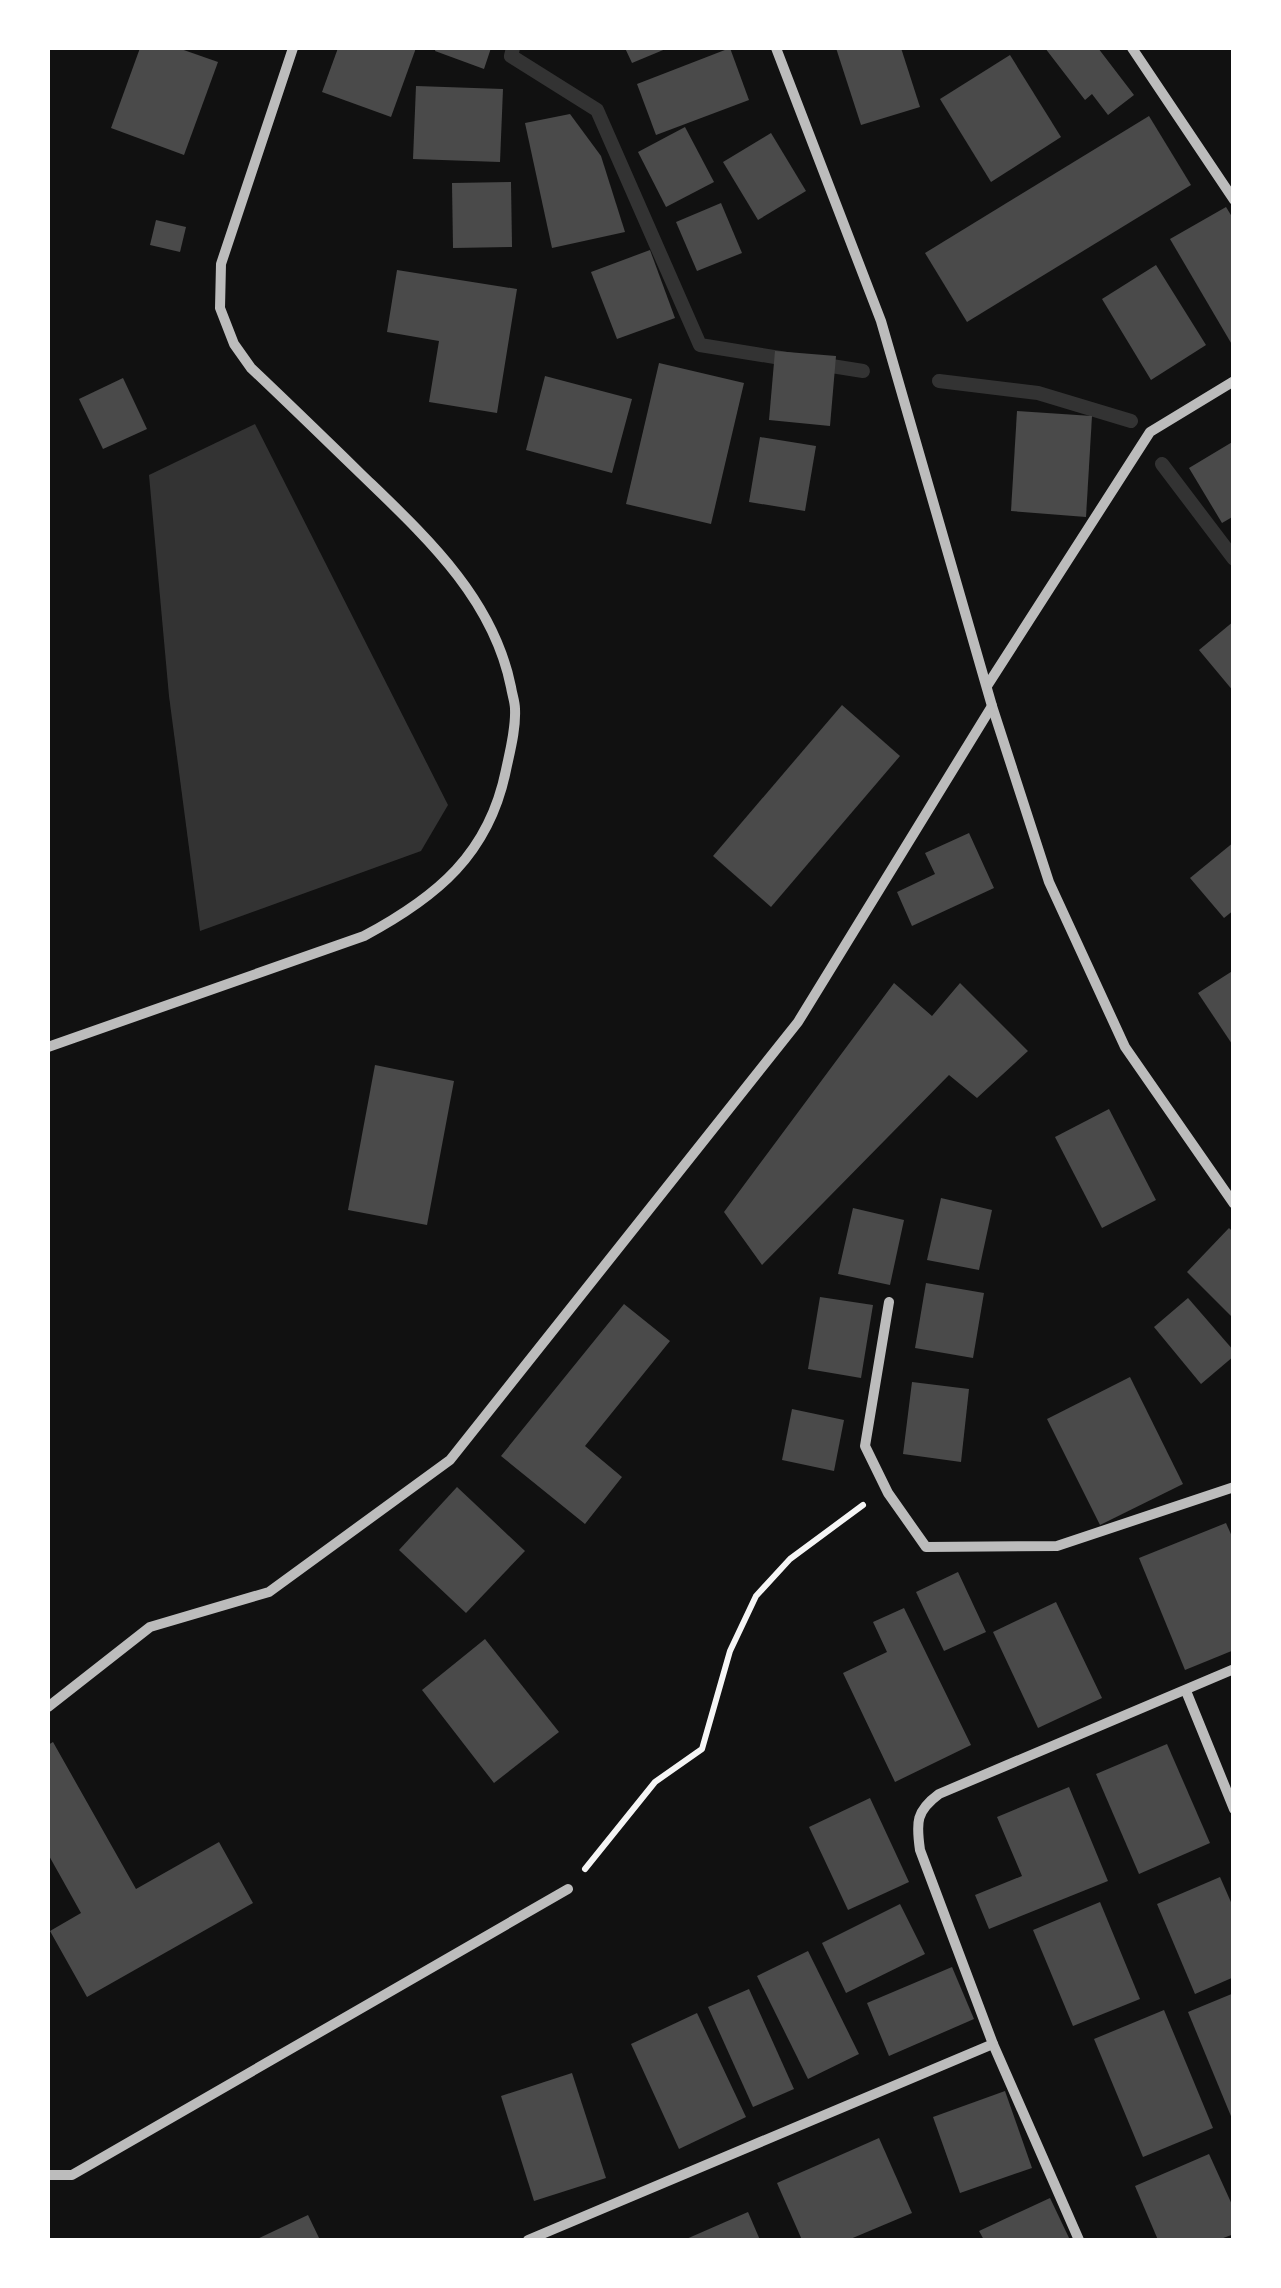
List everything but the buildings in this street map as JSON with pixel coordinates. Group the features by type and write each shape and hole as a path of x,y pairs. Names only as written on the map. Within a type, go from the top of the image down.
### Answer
{"street":[{"path":"48,1047 364,936 407,913 449,877 481,840 501,796 515,709 506,663 488,620 431,541 251,368 234,344 220,308 220,264 293,48"},
{"path":"776,48 881,321 992,706 1049,882 1126,1046 1234,1204"},
{"path":"1132,48 1234,200"},
{"path":"987,686 1150,432 1234,380"},
{"path":"48,1707 150,1627 269,1592 450,1460 798,1022 992,706"},
{"path":"889,1302 865,1446 888,1494 926,1546 1057,1546 1234,1487"},
{"path":"1079,2240 993,2044 920,1850 918,1816 939,1794 1234,1669"},
{"path":"1186,1691 1234,1809"},
{"path":"48,2175 72,2175 568,1890"},
{"path":"528,2240 993,2044"}],"path":[{"path":"568,1890 655,1782 702,1749 730,1651 756,1596 790,1559 867,1502 888,1494"}],"shaded area":[{"path":"255,424 448,805 421,851 200,931 169,696 149,475"}],"waterway":[{"path":"513,48 511,56 597,110 700,345 793,360"},
{"path":"819,364 863,371"},
{"path":"939,381 1038,393 1131,421"},
{"path":"1162,464 1234,559"}]}
